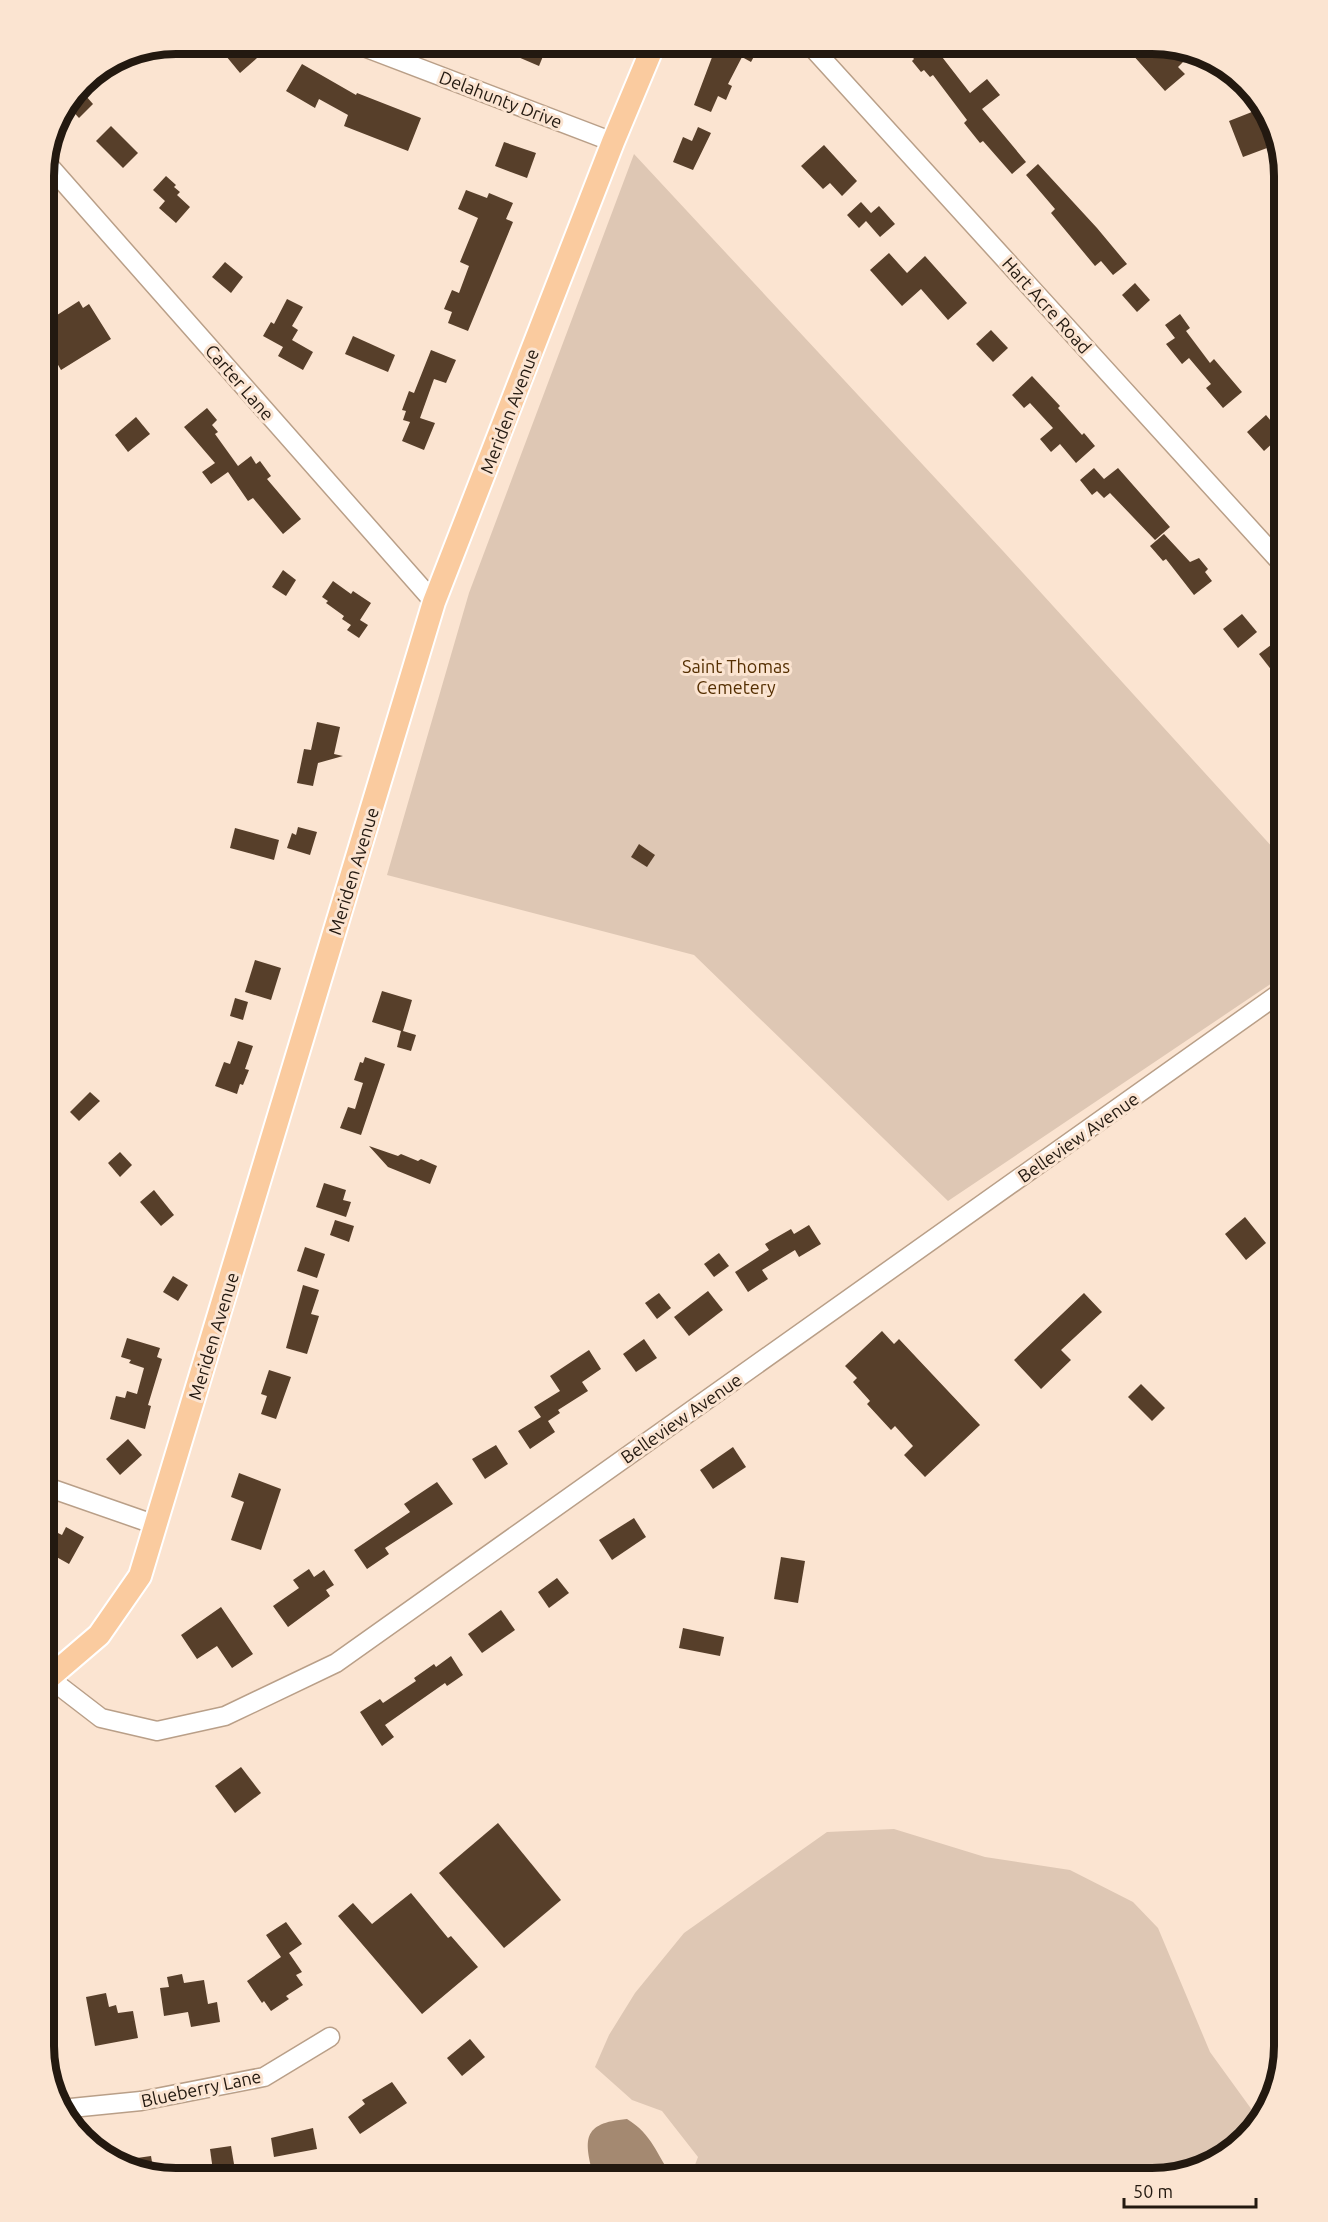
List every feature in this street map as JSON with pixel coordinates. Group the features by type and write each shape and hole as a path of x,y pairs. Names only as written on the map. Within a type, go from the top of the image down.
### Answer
{"main road":[{"name":"Meriden Avenue","path":"54,1673 99,1635 140,1576 434,602 613,142 650,54"}],"street":[{"name":"Delahunty Drive","path":"382,54 613,142"},
{"name":"Hart Acre Road","path":"818,54 1274,555"},
{"name":"Carter Lane","path":"54,171 434,602"},
{"name":"Belleview Avenue","path":"54,1686 101,1718 158,1731 225,1716 336,1663 1274,997"},
{"path":"54,1489 156,1525"},
{"name":"Blueberry Lane","path":"72,2108 141,2101 264,2077 330,2037"}],"green space":[{"name":"Saint Thomas Cemetery","path":"634,154 1003,551 1274,849 1274,982 948,1201 694,955 387,875 469,593"},
{"path":"894,1829 985,1857 1070,1870 1133,1902 1158,1928 1210,2052 1254,2113 1244,2126 1220,2147 1191,2162 1160,2168 694,2168 698,2157 662,2111 632,2100 595,2067 609,2035 635,1993 684,1933 827,1832"}],"shaded area":[{"path":"627,2119 642,2131 667,2168 592,2168 588,2153 590,2136 594,2129 612,2121"}],"building":[{"path":"228,54 254,54 257,58 240,73 226,56"},
{"path":"511,54 544,54 539,66"},
{"path":"713,54 755,54 751,62 742,57 728,84 732,86 726,100 718,96 711,112 694,105"},
{"path":"910,54 940,54 970,93 987,79 1000,95 982,109 1026,162 1012,174 983,141 980,143 964,123 967,120 933,75 930,77 924,70 921,72 912,61 914,59"},
{"path":"1132,54 1179,57 1183,62 1178,67 1185,74 1165,91"},
{"path":"302,64 356,95 357,93 421,118 408,151 344,126 348,115 319,99 315,108 286,91"},
{"path":"85,95 93,104 79,118 73,111"},
{"path":"1255,111 1270,143 1266,145 1267,148 1243,157 1229,121"},
{"path":"111,126 138,153 123,168 96,141"},
{"path":"698,127 711,133 693,170 673,162 683,137 692,141"},
{"path":"504,142 536,153 527,178 495,166"},
{"path":"824,145 857,181 842,196 830,183 823,189 801,166"},
{"path":"1038,164 1127,264 1113,275 1101,261 1095,266 1051,213 1055,209 1026,175"},
{"path":"166,176 176,185 174,187 180,192 177,195 190,207 176,223 159,208 165,201 153,190"},
{"path":"466,190 487,198 489,193 513,203 506,219 513,222 468,331 448,323 452,312 444,309 452,290 459,293 469,266 460,262 478,218 458,209"},
{"path":"861,202 871,213 879,206 895,224 880,237 866,221 859,228 847,215"},
{"path":"889,253 907,273 925,256 967,303 948,320 921,289 902,306 870,270"},
{"path":"225,262 243,277 231,293 212,277"},
{"path":"1135,283 1150,300 1137,312 1122,295"},
{"path":"287,299 303,307 292,326 298,330 292,340 313,352 303,370 278,356 283,347 263,336 271,322 274,324"},
{"path":"79,301 83,308 89,304 111,339 61,370 54,358 54,317"},
{"path":"1180,314 1190,328 1186,331 1210,363 1214,359 1242,392 1223,408 1206,388 1211,384 1189,358 1182,364 1166,344 1175,338 1165,325"},
{"path":"991,330 1008,348 993,362 976,344"},
{"path":"353,336 395,355 388,372 345,354"},
{"path":"431,350 456,360 446,383 434,379 420,418 435,423 424,450 402,441 410,422 403,420 406,411 402,410 409,391 414,393"},
{"path":"1032,376 1060,406 1058,408 1082,435 1084,433 1095,446 1076,463 1060,444 1051,452 1040,439 1053,428 1030,403 1024,408 1012,395"},
{"path":"207,408 217,420 212,425 218,432 215,434 238,466 251,456 256,464 260,461 271,476 267,479 301,519 283,534 253,498 248,501 228,472 211,484 202,472 215,463 184,427"},
{"path":"1266,415 1274,425 1274,442 1264,451 1247,432"},
{"path":"136,417 150,434 128,452 115,435"},
{"path":"1094,468 1104,479 1118,468 1170,527 1155,540 1110,493 1104,498 1097,491 1092,495 1080,480"},
{"path":"1164,534 1190,562 1199,558 1208,569 1205,572 1212,581 1194,595 1166,559 1163,561 1150,546"},
{"path":"283,570 296,580 286,596 272,587"},
{"path":"333,581 351,594 353,591 371,603 360,620 368,625 359,638 347,630 351,625 342,619 344,616 326,603 328,601 322,597"},
{"path":"1242,614 1257,632 1238,648 1223,629"},
{"path":"1274,643 1274,673 1259,654"},
{"path":"317,722 340,727 334,754 343,756 318,763 313,786 297,783 304,749 311,750"},
{"path":"298,827 317,832 310,855 287,848 292,833 296,835"},
{"path":"235,828 279,840 274,860 230,848"},
{"path":"639,844 655,855 647,867 631,857"},
{"path":"255,960 281,968 271,1000 245,992"},
{"path":"382,991 412,1000 403,1031 416,1035 411,1051 397,1047 401,1031 372,1022"},
{"path":"235,998 248,1002 243,1020 230,1016"},
{"path":"238,1041 253,1046 245,1069 249,1070 237,1094 215,1086 224,1062 230,1064"},
{"path":"365,1057 385,1064 361,1135 340,1128 348,1107 355,1109 363,1083 354,1080 360,1062 363,1063"},
{"path":"90,1092 100,1101 79,1121 70,1112"},
{"path":"369,1146 418,1161 421,1159 437,1166 430,1184 388,1167"},
{"path":"120,1152 132,1165 120,1177 108,1163"},
{"path":"324,1183 346,1190 343,1200 351,1202 346,1217 316,1207"},
{"path":"154,1190 174,1215 161,1226 140,1202"},
{"path":"1245,1217 1266,1243 1246,1260 1225,1234"},
{"path":"335,1220 354,1226 349,1242 330,1235"},
{"path":"809,1225 821,1244 799,1257 795,1250 762,1270 768,1279 748,1292 735,1272 769,1250 765,1244 791,1229 794,1234"},
{"path":"305,1247 325,1254 317,1278 297,1271"},
{"path":"719,1253 729,1266 714,1277 704,1264"},
{"path":"173,1276 188,1285 178,1301 163,1292"},
{"path":"303,1285 319,1290 311,1314 319,1316 307,1354 286,1348"},
{"path":"708,1291 723,1310 689,1336 674,1317"},
{"path":"659,1293 671,1308 657,1319 645,1303"},
{"path":"1084,1293 1102,1312 1061,1350 1071,1360 1041,1389 1014,1360"},
{"path":"882,1331 894,1344 899,1339 980,1425 925,1477 904,1455 913,1446 895,1426 891,1430 867,1404 870,1401 853,1382 857,1378 845,1366"},
{"path":"127,1338 160,1348 157,1357 162,1359 148,1405 151,1406 145,1429 110,1419 116,1396 125,1398 127,1391 137,1394 144,1368 129,1363 131,1360 121,1357"},
{"path":"644,1339 657,1358 636,1372 623,1354"},
{"path":"589,1350 601,1369 582,1382 588,1391 558,1410 560,1413 548,1421 555,1432 530,1449 518,1431 541,1417 534,1407 560,1391 550,1376"},
{"path":"269,1370 291,1377 276,1419 261,1414 267,1396 261,1394"},
{"path":"1141,1384 1165,1408 1152,1421 1128,1397"},
{"path":"128,1439 142,1455 120,1475 106,1459"},
{"path":"496,1445 508,1464 485,1479 472,1459"},
{"path":"733,1447 746,1467 713,1489 700,1470"},
{"path":"239,1473 281,1489 261,1550 231,1540 244,1502 231,1497"},
{"path":"437,1482 453,1504 385,1548 389,1554 367,1569 354,1550 410,1512 404,1504"},
{"path":"634,1518 646,1537 612,1560 599,1540"},
{"path":"66,1527 84,1537 69,1564 54,1556 54,1531 62,1535"},
{"path":"781,1557 805,1561 798,1603 774,1599"},
{"path":"309,1569 314,1577 324,1570 334,1585 326,1590 330,1596 288,1627 273,1606 299,1588 293,1580"},
{"path":"557,1578 569,1593 549,1608 538,1592"},
{"path":"221,1607 253,1654 232,1668 217,1646 197,1659 181,1635"},
{"path":"501,1610 515,1630 482,1653 468,1634"},
{"path":"683,1628 724,1637 720,1656 679,1648"},
{"path":"451,1656 463,1675 447,1686 445,1683 385,1725 394,1737 382,1746 360,1712 380,1699 383,1703 416,1681 414,1678 434,1664 436,1667"},
{"path":"241,1767 261,1793 235,1813 215,1786"},
{"path":"498,1823 561,1900 504,1948 439,1873"},
{"path":"411,1893 448,1938 451,1936 478,1967 422,2014 338,1916 353,1903 372,1924"},
{"path":"286,1922 302,1944 289,1953 302,1972 296,1975 303,1985 286,1996 289,1999 271,2011 264,2001 262,2003 247,1981 281,1957 266,1935"},
{"path":"182,1974 184,1983 204,1980 208,2004 217,2002 220,2022 191,2027 188,2012 164,2016 160,1988 169,1987 167,1977"},
{"path":"106,1993 109,2007 116,2005 118,2013 133,2011 138,2038 95,2046 86,1997"},
{"path":"470,2039 485,2057 462,2076 447,2058"},
{"path":"392,2082 407,2103 360,2134 348,2117 365,2104 362,2100"},
{"path":"313,2128 317,2149 274,2157 271,2138"},
{"path":"231,2146 235,2168 213,2168 210,2149"},
{"path":"151,2156 153,2166 137,2162 130,2159"}]}
